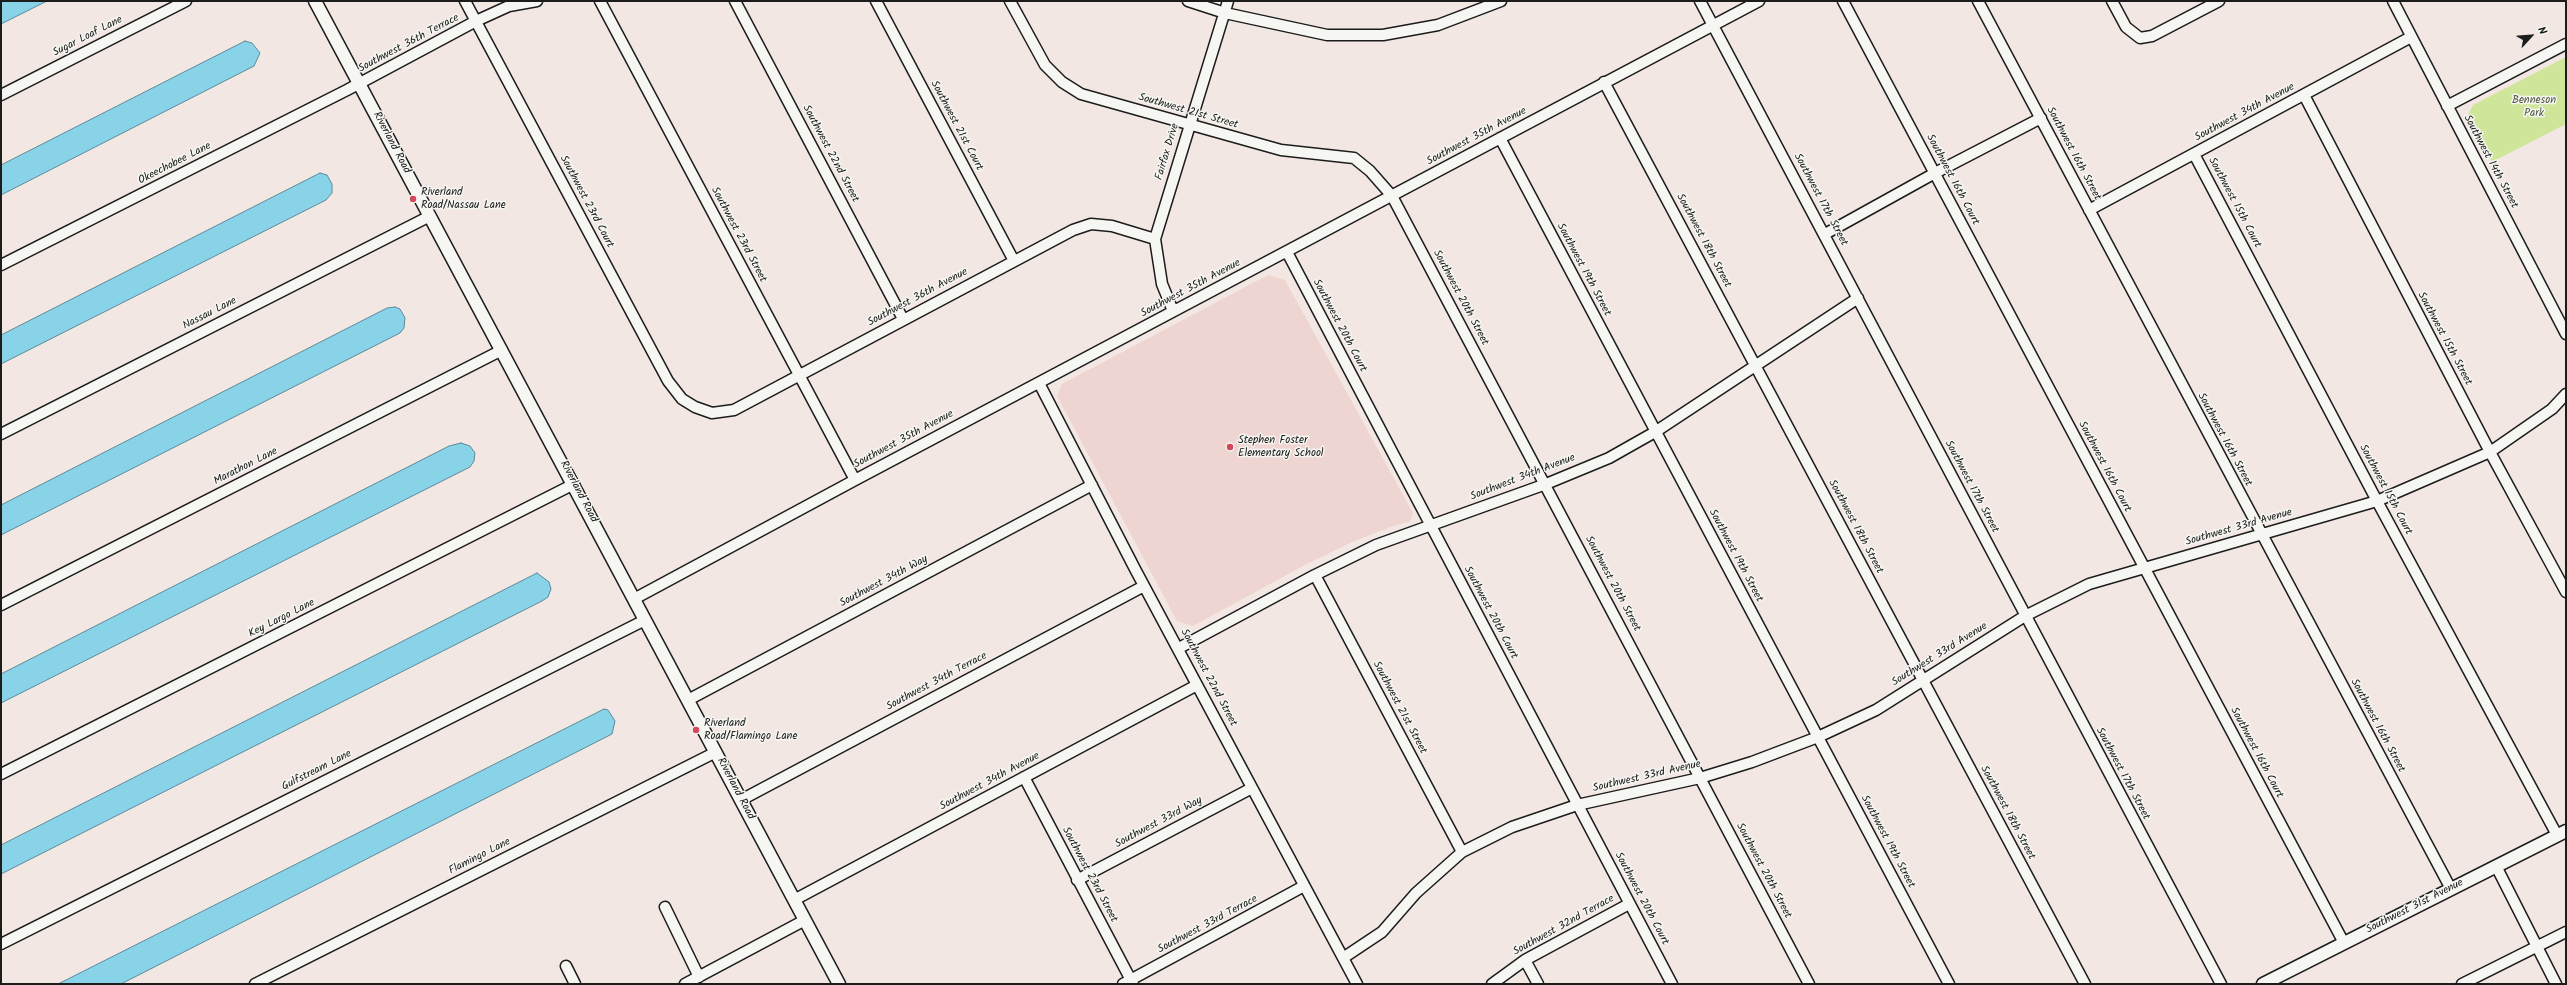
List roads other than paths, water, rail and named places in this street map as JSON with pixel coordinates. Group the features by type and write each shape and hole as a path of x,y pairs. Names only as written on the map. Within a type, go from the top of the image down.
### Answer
{"street":[{"name":"Sugar Loaf Lane","path":"1,95 186,1"},
{"name":"Riverland Road","path":"315,1 574,484 839,984"},
{"name":"Southwest 23rd Court","path":"465,1 668,381 682,399 695,407"},
{"name":"Southwest 36th Terrace","path":"359,84 476,21 509,6 537,1"},
{"name":"Southwest 23rd Street","path":"600,1 855,480"},
{"name":"Southwest 22nd Street","path":"735,1 903,319"},
{"name":"Southwest 21st Court","path":"876,1 1014,261"},
{"name":"Southwest 21st Street","path":"1010,1 1045,65 1062,82 1081,94 1281,150 1354,158 1370,171 1392,196"},
{"path":"1188,1 1225,13 1327,35 1383,35 1438,25 1501,1"},
{"name":"Fairfax Drive","path":"1174,311 1162,284 1155,239 1228,1"},
{"name":"Southwest 17th Street","path":"1700,1 1825,234 2025,616 2221,984"},
{"name":"Southwest 35th Avenue","path":"634,599 855,480 1039,384 1604,82 1759,1"},
{"name":"Southwest 16th Court","path":"1843,1 2344,943"},
{"name":"Southwest 16th Street","path":"1978,1 2261,535 2451,889"},
{"path":"2112,1 2126,27 2140,38 2152,36 2219,1"},
{"name":"Southwest 14th Street","path":"2393,1 2566,334"},
{"name":"Southwest 34th Avenue","path":"2089,210 2411,37"},
{"path":"2447,106 2566,44"},
{"name":"Southwest 18th Street","path":"1604,82 2084,984"},
{"name":"Okeechobee Lane","path":"1,265 359,84"},
{"name":"Southwest 15th Street","path":"2304,95 2490,452 2566,592"},
{"path":"1825,234 1935,173 2040,118"},
{"name":"Southwest 19th Street","path":"1500,138 1949,984"},
{"name":"Southwest 15th Court","path":"2194,154 2377,501 2561,833"},
{"name":"Southwest 20th Street","path":"1392,196 1810,984"},
{"name":"Nassau Lane","path":"1,434 430,216"},
{"name":"Southwest 36th Avenue","path":"695,407 712,412 734,410 1073,230 1091,224 1112,226 1155,239"},
{"name":"Southwest 20th Court","path":"1287,252 1672,984"},
{"name":"Southwest 34th Avenue","path":"1179,648 1315,575 1376,545 1546,484 1609,458 1655,432 1858,298"},
{"name":"Marathon Lane","path":"1,605 502,350"},
{"name":"Southwest 22nd Street","path":"1039,384 1144,586 1179,648 1343,958 1353,982"},
{"name":"Southwest 33rd Avenue","path":"1343,958 1382,932 1416,893 1462,852 1512,827 1577,805 1700,778 1752,762 1818,737 1876,710 2025,616 2089,584 2143,567 2261,535 2377,501 2490,452 2552,409 2566,394"},
{"name":"Key Largo Lane","path":"1,774 574,484"},
{"name":"Southwest 34th Way","path":"688,700 1092,485"},
{"name":"Southwest 21st Street","path":"1315,575 1462,852"},
{"name":"Southwest 34th Terrace","path":"741,800 1144,586"},
{"name":"Gulfstream Lane","path":"1,944 645,620"},
{"name":"Southwest 34th Avenue","path":"794,900 1198,686"},
{"name":"Flamingo Lane","path":"255,984 716,752"},
{"name":"Southwest 23rd Street","path":"1024,777 1129,983"},
{"name":"Southwest 33rd Way","path":"1077,880 1252,788"},
{"name":"Southwest 31st Avenue","path":"2263,984 2561,833"},
{"path":"2496,866 2556,984"},
{"name":"Southwest 33rd Terrace","path":"1129,983 1304,886"},
{"name":"Southwest 32nd Terrace","path":"1492,984 1525,960 1629,904"},
{"path":"665,907 699,977"},
{"path":"685,984 805,920"},
{"path":"2462,984 2566,932"},
{"path":"1525,960 1538,984"},
{"path":"566,966 575,984"}],"water":[{"path":"1,1 47,1 1,24"},
{"path":"245,41 252,43 260,53 254,66 1,195 1,165"},
{"path":"320,173 327,175 332,184 332,193 326,200 1,364 1,335"},
{"path":"395,307 400,309 405,318 404,328 400,333 1,535 1,505 387,308"},
{"path":"461,443 470,446 475,453 474,461 470,467 1,703 1,674 449,446"},
{"path":"537,573 549,582 551,589 548,597 542,601 1,874 1,845"},
{"path":"604,709 608,710 615,721 612,734 121,984 58,984"}],"place":[{"name":"Riverland Road/Nassau Lane","path":"413,199"},
{"name":"Stephen Foster Elementary School","path":"1230,447"},
{"name":"Riverland Road/Flamingo Lane","path":"696,730"}],"park label":[{"name":"Benneson Park","path":"2534,107"}]}
